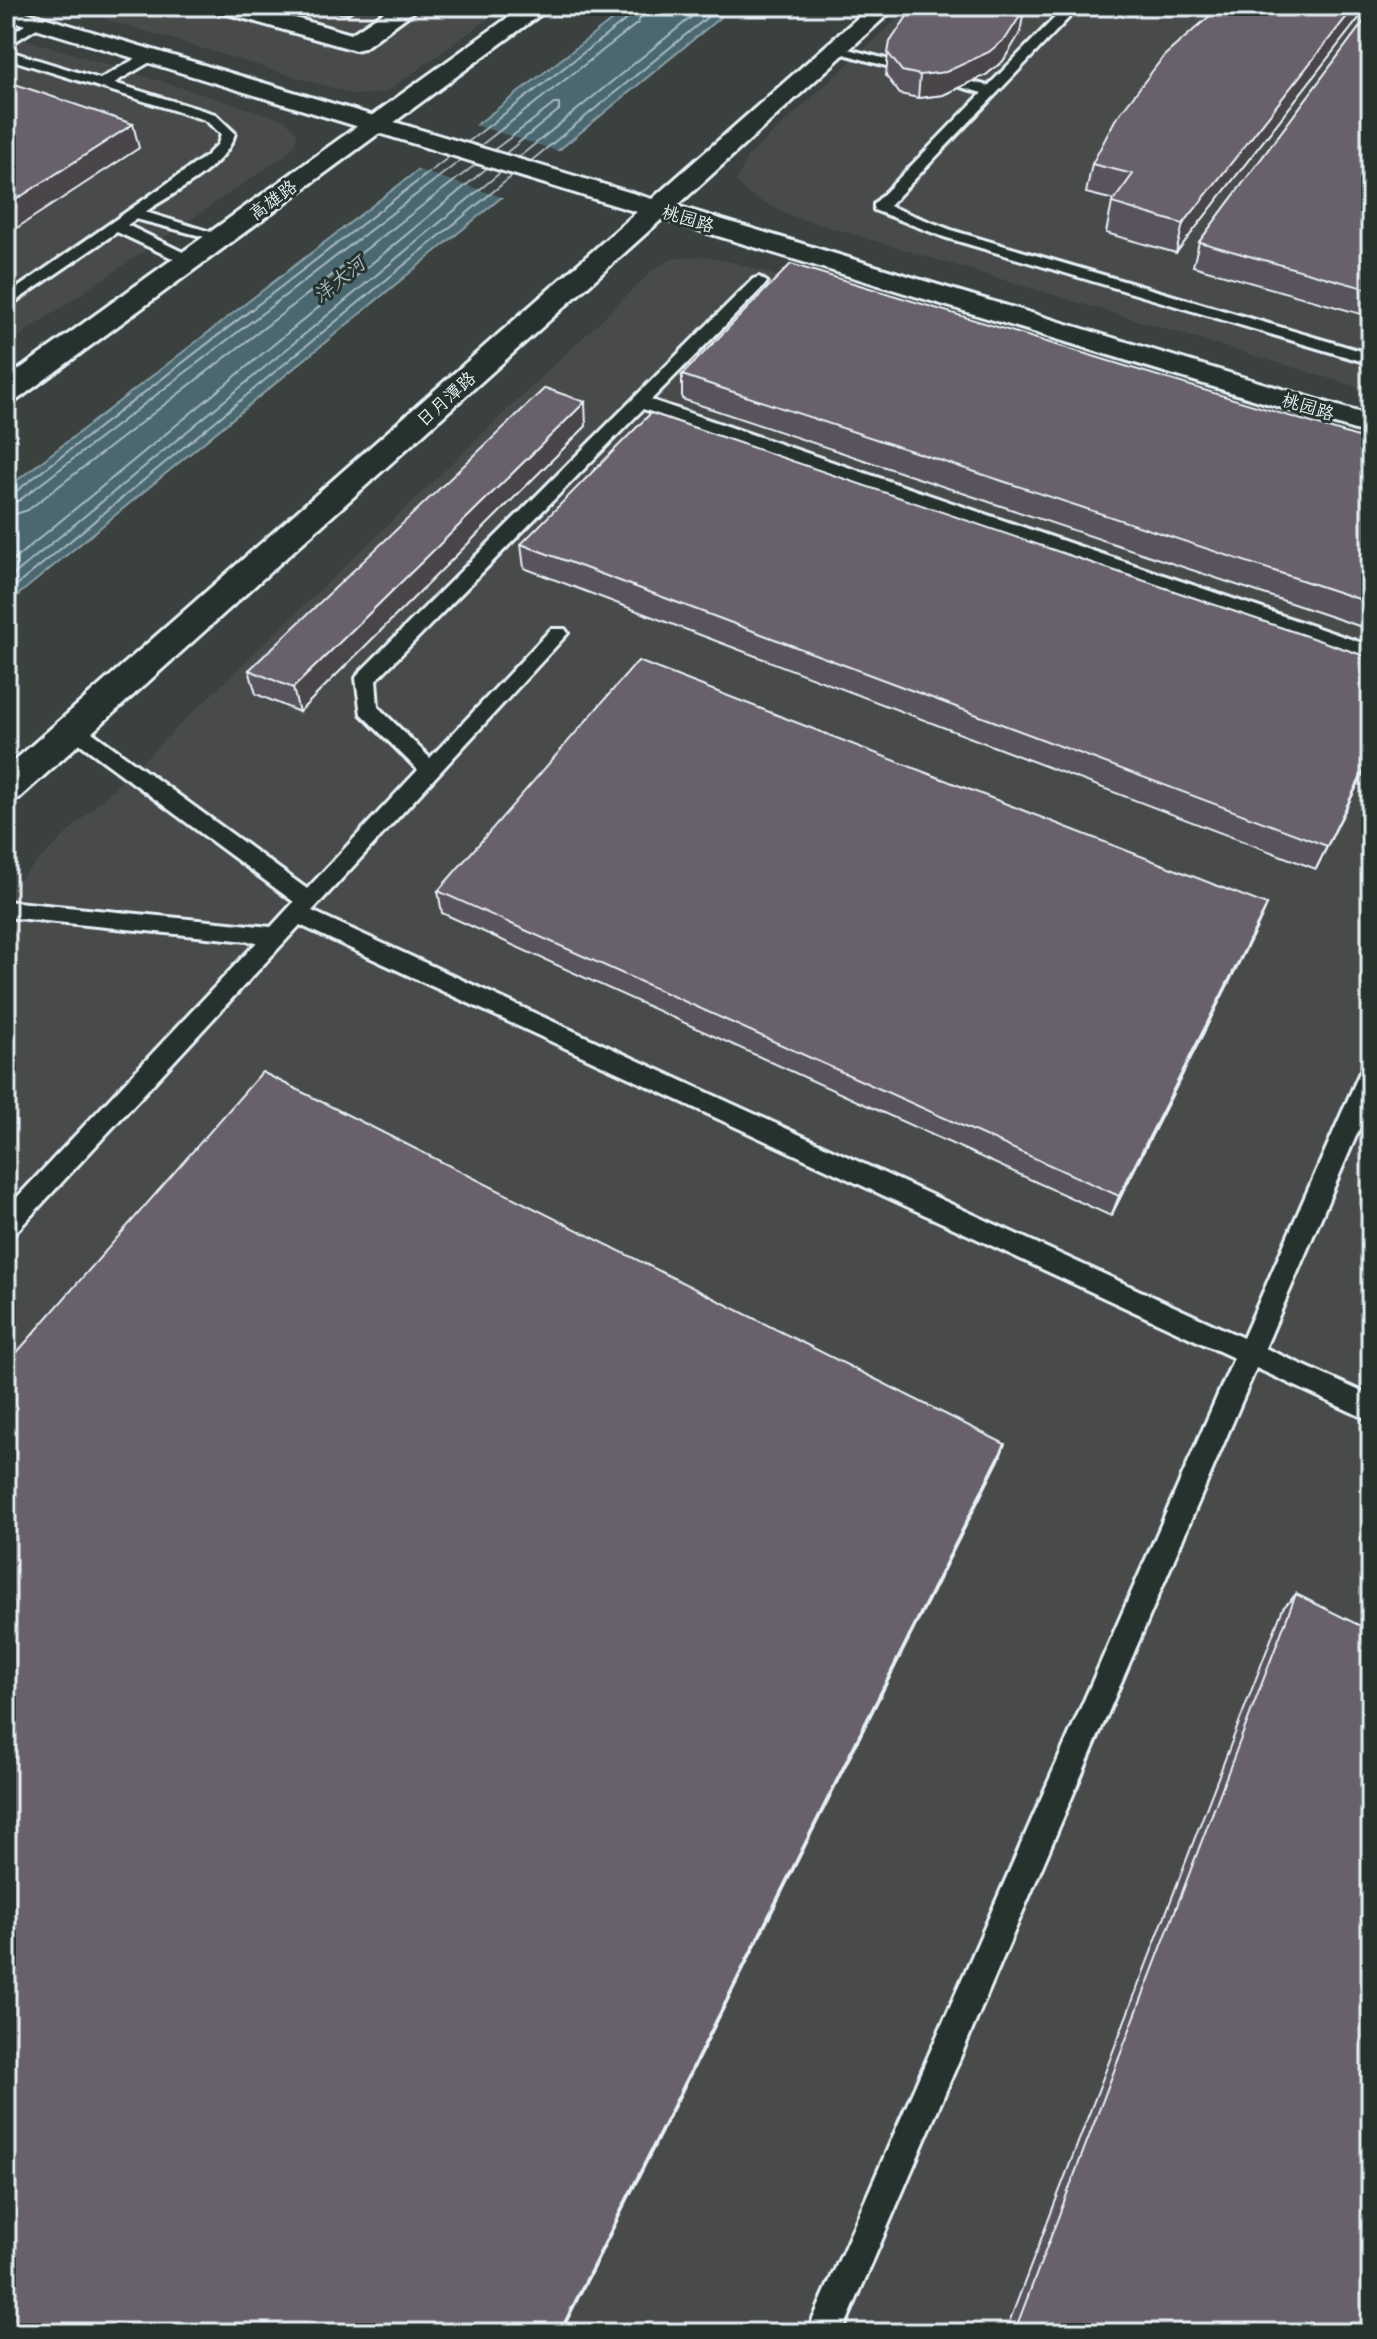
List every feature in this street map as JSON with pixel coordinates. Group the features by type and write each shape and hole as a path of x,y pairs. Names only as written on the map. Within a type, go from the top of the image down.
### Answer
{"street":[{"path":"226,6 355,43 409,6"},
{"name":"高雄路","path":"6,393 540,6"},
{"name":"日月潭路","path":"6,789 885,6"},
{"name":"桃园路","path":"6,11 1371,426"}],"lane":[{"path":"897,6 964,24"},
{"path":"1073,6 1029,42 991,91 879,207 949,234 1371,359"},
{"path":"6,43 41,21"},
{"path":"838,48 991,91"},
{"path":"6,54 210,117 228,133 225,145 210,160 6,303"},
{"path":"103,83 152,55"},
{"path":"135,214 219,239"},
{"path":"117,226 190,261"},
{"path":"430,770 368,709 366,678 759,282"},
{"path":"639,402 1371,653"},
{"path":"6,1226 558,633"},
{"path":"74,729 302,908 1371,1409"},
{"path":"6,909 277,936"},
{"path":"824,2333 1371,1074"}],"shaded area":[{"path":"62,6 506,6 385,93 355,95"},
{"path":"911,6 1371,6 1371,391 792,216 749,195 736,181 748,156"},
{"path":"6,33 285,120 297,132 295,145 284,156 6,345"},
{"path":"701,256 732,262 1371,461 1371,2333 6,2333 6,892 653,270 672,259"}],"water":[{"name":"洋大河","path":"630,6 734,6 6,605 6,489"}],"pier":[{"path":"472,124 561,152 505,198 415,169"}],"building":[{"path":"919,6 1024,6 1024,10 1006,38 989,52 946,72 920,75 902,71 888,53 890,42 908,15"},
{"path":"1221,6 1355,6 1183,224 1112,203 1133,174 1092,164 1115,120 1164,56"},
{"path":"1371,12 1371,290 1199,242"},
{"path":"6,81 133,124 6,206"},
{"path":"791,264 1371,441 1371,603 682,375"},
{"path":"545,388 585,402 293,688 249,670"},
{"path":"651,413 1371,658 1371,756 1327,846 521,544"},
{"path":"638,661 1267,905 1119,1196 438,891"},
{"path":"262,1072 1005,1444 559,2333 6,2333 6,1365"},
{"path":"1296,1594 1371,1631 1371,2333 1014,2333"}]}
